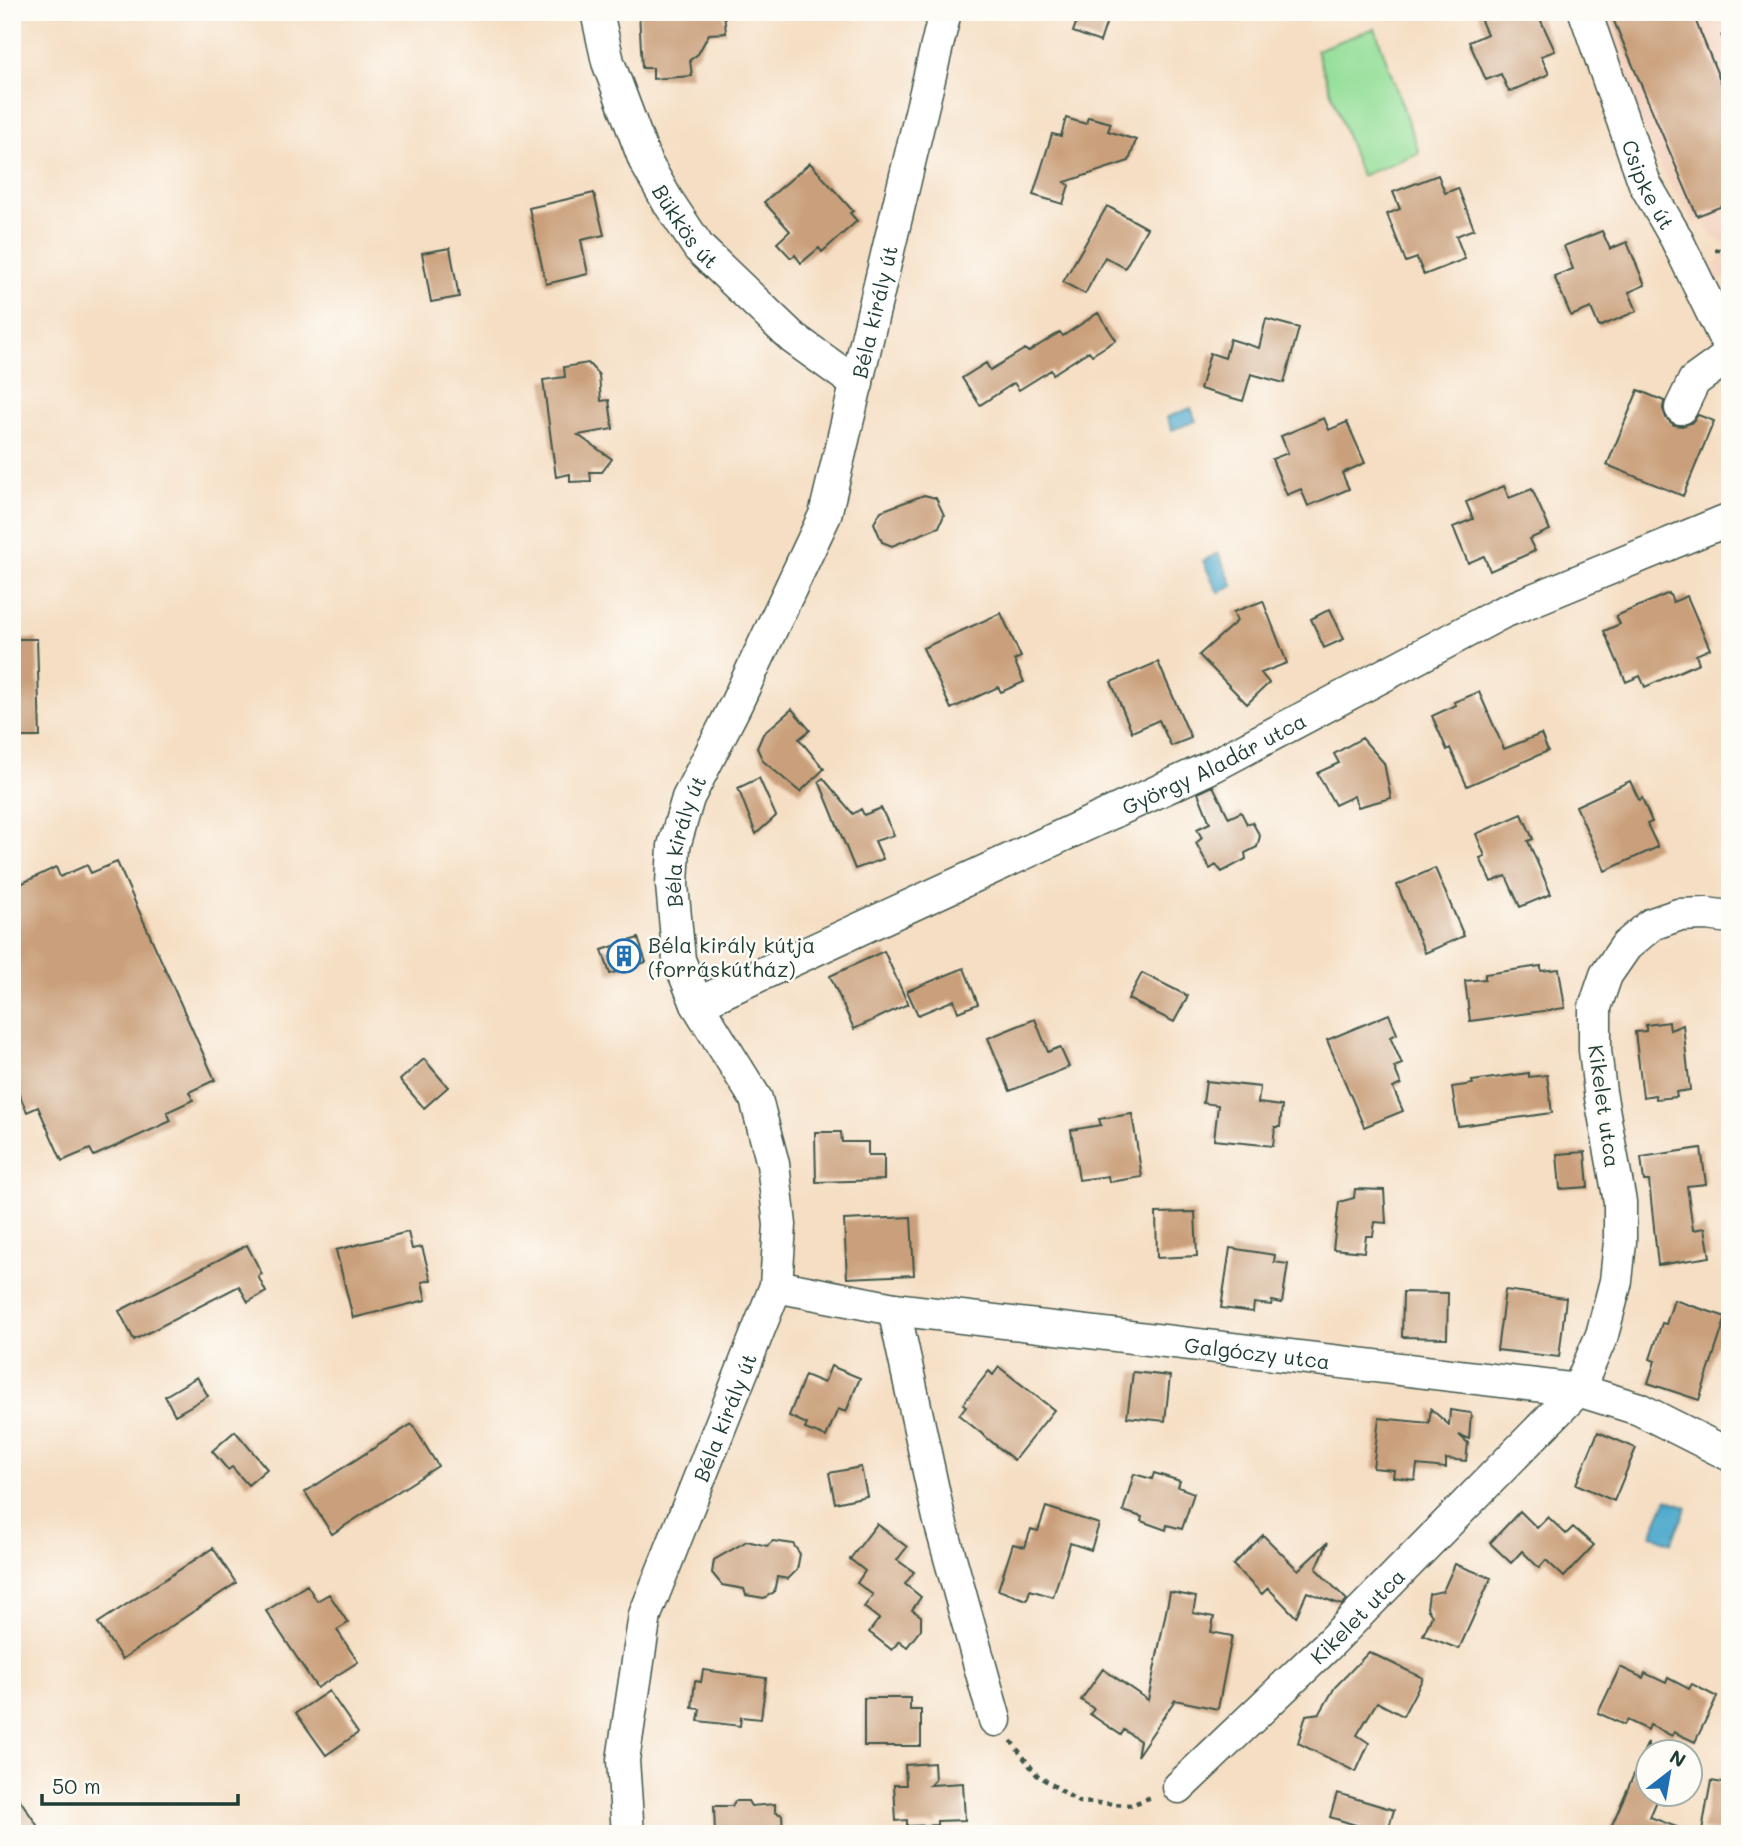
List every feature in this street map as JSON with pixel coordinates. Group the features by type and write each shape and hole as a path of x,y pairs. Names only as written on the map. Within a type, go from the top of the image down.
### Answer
{"street":[{"name":"Bükkös út","path":"597,12 608,62 645,161 699,248 793,338 857,384"},
{"name":"Béla király út","path":"628,1834 623,1760 645,1615 776,1286 778,1213 773,1164 756,1099 697,1004 679,960 672,885 674,846 688,799 825,515 945,12"},
{"name":"Csipke út","path":"1585,12 1645,184 1676,238 1730,349"},
{"path":"1681,408 1695,381 1730,355"},
{"name":"György Aladár utca","path":"697,1004 1213,765 1501,613 1730,519"},
{"name":"Kikelet utca","path":"1179,1787 1326,1647 1578,1390 1602,1335 1616,1281 1620,1242 1620,1202 1600,1092 1594,1007 1606,975 1626,946 1652,924 1678,915 1730,917"},
{"name":"Galgóczy utca","path":"776,1286 894,1309 1578,1390 1639,1409 1730,1455"},
{"path":"894,1309 939,1518 995,1720"}],"path":[{"path":"1721,37 1730,33"},
{"path":"1715,250 1730,247"},
{"path":"995,1720 1037,1775 1079,1802 1131,1805 1179,1787"}],"shaded area":[{"path":"1598,12 1730,12 1730,277 1716,284 1711,272 1728,246 1711,236 1704,220 1694,224 1655,157"}],"green space":[{"path":"1375,28 1419,153 1361,176 1316,50"}],"water":[{"path":"1191,408 1196,421 1172,430 1167,417"},
{"path":"1218,553 1233,586 1218,593 1203,561"},
{"path":"1667,1499 1687,1507 1671,1543 1651,1535"}],"building":[{"path":"639,12 724,12 726,33 709,34 698,54 690,60 692,76 653,79 653,68 642,68"},
{"path":"1080,12 1110,12 1100,42 1073,32"},
{"path":"1477,12 1537,12 1555,51 1541,56 1549,74 1509,92 1501,74 1486,80 1469,42 1487,34"},
{"path":"1610,12 1692,12 1730,104 1730,203 1697,216"},
{"path":"1088,117 1111,123 1108,131 1136,140 1129,161 1065,182 1069,185 1063,204 1033,195 1052,134 1061,136 1066,118 1086,124"},
{"path":"810,163 853,211 850,213 857,221 822,252 819,248 801,263 795,255 791,258 777,243 790,231 764,202"},
{"path":"1438,175 1445,193 1458,188 1474,229 1456,236 1465,259 1424,275 1417,258 1406,262 1387,214 1400,209 1393,192"},
{"path":"594,193 604,235 581,240 588,274 546,284 529,208"},
{"path":"1107,206 1147,228 1125,268 1105,257 1085,294 1063,282"},
{"path":"1602,231 1610,249 1627,242 1645,285 1629,292 1637,311 1599,327 1591,308 1571,316 1554,276 1573,269 1564,246"},
{"path":"450,248 459,297 431,302 422,253"},
{"path":"1098,313 1116,340 1092,355 1089,351 1053,374 1051,370 1019,390 1014,383 980,405 962,378 986,363 990,370 1025,349 1028,352 1060,332 1063,336"},
{"path":"1266,319 1299,328 1284,383 1251,374 1243,401 1200,389 1210,353 1225,358 1230,339 1259,348"},
{"path":"588,363 599,375 601,401 609,400 613,429 578,435 612,459 602,472 590,472 591,481 570,482 570,474 556,477 543,380 565,377 564,367"},
{"path":"1638,390 1664,401 1666,418 1674,425 1691,423 1698,415 1714,421 1683,496 1607,465"},
{"path":"1324,418 1329,430 1347,422 1365,463 1342,473 1349,489 1308,506 1301,489 1287,495 1272,459 1288,453 1281,436"},
{"path":"1504,486 1509,498 1532,489 1550,530 1529,539 1535,551 1490,571 1484,556 1468,563 1453,527 1473,519 1466,502"},
{"path":"924,495 936,498 944,515 939,527 892,546 882,542 874,523 881,511"},
{"path":"1669,593 1673,602 1687,596 1710,649 1696,655 1699,663 1645,687 1640,676 1626,682 1604,631 1620,624 1616,616"},
{"path":"1263,601 1287,663 1261,673 1269,683 1247,704 1199,655 1237,621 1233,612"},
{"path":"1330,609 1344,639 1324,648 1311,619"},
{"path":"1001,613 1021,657 1014,660 1024,682 1001,692 998,687 951,709 923,648"},
{"path":"12,639 37,639 40,737 12,737"},
{"path":"1158,662 1191,738 1171,746 1159,720 1132,732 1111,682"},
{"path":"1479,692 1504,749 1541,734 1548,751 1467,786 1432,716 1456,705 1454,702"},
{"path":"792,709 810,730 799,739 824,769 800,792 763,761 757,748 763,734"},
{"path":"1362,738 1384,763 1391,798 1358,807 1354,796 1335,805 1317,773 1339,763 1334,754"},
{"path":"759,778 776,816 756,834 738,788"},
{"path":"823,778 853,814 861,809 864,815 881,808 894,835 875,841 883,859 855,869 819,781"},
{"path":"1630,781 1639,800 1642,798 1652,822 1647,824 1658,847 1605,871 1576,806"},
{"path":"1213,786 1229,818 1241,812 1247,824 1252,822 1260,836 1257,847 1245,853 1246,859 1222,872 1216,865 1210,869 1196,843 1202,838 1197,829 1210,823 1198,793"},
{"path":"1522,814 1533,839 1528,841 1551,894 1520,907 1506,876 1491,882 1480,858 1485,856 1476,834"},
{"path":"117,862 215,1080 189,1092 193,1100 167,1112 171,1121 94,1156 90,1149 62,1161 38,1107 27,1112 12,1078 12,888 56,867 60,877 87,865 91,873"},
{"path":"1435,868 1464,936 1425,953 1397,885"},
{"name":"Béla király kútja (forráskútház)","path":"638,938 646,962 610,974 602,950"},
{"path":"884,951 908,1004 854,1029 830,976"},
{"path":"1541,966 1541,971 1559,969 1565,1008 1470,1021 1465,981 1485,979 1485,974"},
{"path":"964,968 978,1004 958,1012 954,1000 918,1015 907,991"},
{"path":"1142,973 1188,996 1174,1022 1128,999"},
{"path":"1389,1014 1397,1034 1390,1037 1402,1064 1394,1067 1401,1084 1393,1088 1403,1111 1364,1127 1327,1040"},
{"path":"1035,1019 1048,1052 1060,1047 1069,1067 1010,1091 988,1038"},
{"path":"1669,1022 1670,1030 1683,1025 1690,1090 1676,1092 1677,1097 1643,1097 1635,1032 1646,1031 1646,1025"},
{"path":"424,1059 448,1087 424,1108 400,1080"},
{"path":"1529,1073 1529,1077 1547,1075 1552,1113 1458,1126 1452,1087 1473,1084 1472,1081"},
{"path":"1206,1081 1260,1087 1258,1103 1282,1106 1280,1127 1275,1127 1273,1146 1214,1140 1218,1105 1203,1103"},
{"path":"1132,1114 1142,1177 1109,1182 1108,1176 1079,1180 1071,1130 1101,1125 1099,1119"},
{"path":"815,1132 841,1132 842,1142 868,1142 868,1155 884,1155 884,1180 816,1182"},
{"path":"1701,1148 1706,1184 1687,1186 1693,1230 1705,1228 1710,1257 1658,1265 1649,1181 1644,1181 1641,1157"},
{"path":"1585,1152 1588,1187 1560,1189 1557,1154"},
{"path":"1355,1189 1384,1190 1386,1223 1375,1222 1373,1236 1366,1236 1364,1252 1333,1249 1339,1202 1354,1198"},
{"path":"1195,1212 1197,1256 1157,1258 1156,1213"},
{"path":"911,1217 914,1275 847,1278 844,1220"},
{"path":"408,1232 412,1249 422,1247 431,1280 422,1282 426,1300 353,1318 336,1250"},
{"path":"247,1245 262,1274 258,1276 266,1292 248,1302 239,1286 134,1340 119,1311"},
{"path":"1230,1248 1275,1255 1274,1262 1288,1264 1282,1303 1254,1303 1253,1312 1221,1308"},
{"path":"1505,1290 1566,1298 1559,1357 1497,1350"},
{"path":"1403,1292 1448,1293 1447,1338 1402,1337"},
{"path":"1674,1300 1726,1317 1699,1400 1648,1383 1655,1361 1650,1359 1662,1323 1666,1324"},
{"path":"831,1366 860,1378 846,1412 838,1409 826,1437 805,1429 807,1424 789,1416 805,1375 824,1383"},
{"path":"999,1367 1054,1410 1014,1460 959,1415 966,1406 963,1404 989,1371 993,1375"},
{"path":"1133,1372 1170,1376 1165,1421 1127,1417"},
{"path":"197,1377 208,1396 175,1415 165,1396"},
{"path":"1431,1409 1449,1425 1450,1410 1471,1413 1469,1439 1459,1435 1468,1443 1466,1461 1446,1459 1446,1468 1417,1465 1415,1480 1393,1477 1394,1470 1373,1468 1379,1418 1429,1423"},
{"path":"412,1424 438,1466 332,1534 305,1492"},
{"path":"235,1431 267,1469 248,1485 232,1467 228,1470 212,1451"},
{"path":"1598,1432 1636,1448 1614,1501 1576,1484"},
{"path":"861,1467 867,1496 835,1503 829,1473"},
{"path":"1154,1473 1180,1481 1178,1487 1194,1493 1182,1529 1167,1525 1166,1530 1141,1521 1142,1517 1123,1511 1134,1474 1152,1479"},
{"path":"1046,1507 1099,1524 1091,1550 1070,1543 1053,1597 1030,1590 1027,1600 998,1590 1013,1544 1025,1547 1031,1529 1038,1531"},
{"path":"1520,1511 1537,1528 1548,1517 1566,1534 1573,1527 1594,1545 1564,1577 1546,1560 1539,1568 1522,1551 1511,1563 1490,1543"},
{"path":"877,1524 907,1547 897,1560 914,1572 905,1584 921,1597 912,1610 921,1616 921,1629 907,1647 899,1641 892,1650 869,1632 879,1619 864,1607 873,1595 857,1583 865,1571 850,1559"},
{"path":"1263,1535 1298,1570 1328,1542 1316,1569 1347,1600 1342,1605 1307,1592 1296,1617 1268,1588 1262,1594 1233,1565"},
{"path":"747,1541 767,1546 773,1541 793,1544 800,1554 797,1570 788,1579 777,1577 774,1592 764,1598 746,1595 744,1589 722,1585 712,1573 714,1560"},
{"path":"213,1548 236,1583 122,1659 98,1623"},
{"path":"1455,1564 1491,1578 1459,1649 1423,1635 1432,1616 1427,1608 1429,1594 1443,1591"},
{"path":"307,1585 317,1601 329,1594 348,1623 337,1630 358,1662 317,1688 266,1611"},
{"path":"1170,1592 1196,1597 1193,1613 1214,1617 1211,1632 1232,1636 1218,1709 1175,1700 1137,1756 1140,1741 1124,1730 1121,1735 1090,1714 1094,1709 1081,1700 1103,1669 1148,1700"},
{"path":"1369,1652 1423,1678 1403,1716 1377,1702 1357,1735 1369,1743 1356,1772 1298,1743 1306,1715 1320,1713 1335,1687"},
{"path":"1620,1667 1643,1678 1645,1673 1666,1683 1668,1678 1689,1689 1692,1684 1717,1697 1697,1738 1687,1738 1674,1732 1672,1736 1650,1725 1648,1730 1627,1720 1624,1725 1598,1713"},
{"path":"703,1670 766,1678 761,1719 741,1717 740,1726 698,1721 700,1709 692,1708 695,1681 701,1682"},
{"path":"329,1691 358,1733 326,1755 296,1713"},
{"path":"864,1698 910,1698 910,1710 921,1710 921,1746 864,1746"},
{"path":"934,1763 935,1780 930,1785 963,1783 965,1820 907,1826 907,1820 896,1821 894,1785 906,1785 905,1765"},
{"path":"1634,1774 1634,1808 1654,1808 1650,1817 1690,1832 1689,1834 1608,1834"},
{"path":"1711,1781 1730,1784 1730,1834 1702,1830"},
{"path":"12,1788 43,1834 12,1834"},
{"path":"1337,1793 1394,1810 1387,1834 1360,1834 1362,1827 1330,1817"},
{"path":"735,1801 748,1801 751,1806 775,1804 775,1812 782,1815 783,1834 715,1834 714,1806 732,1806"}],"place":[{"name":"Béla király kútja (forráskútház)","path":"624,956"}]}
